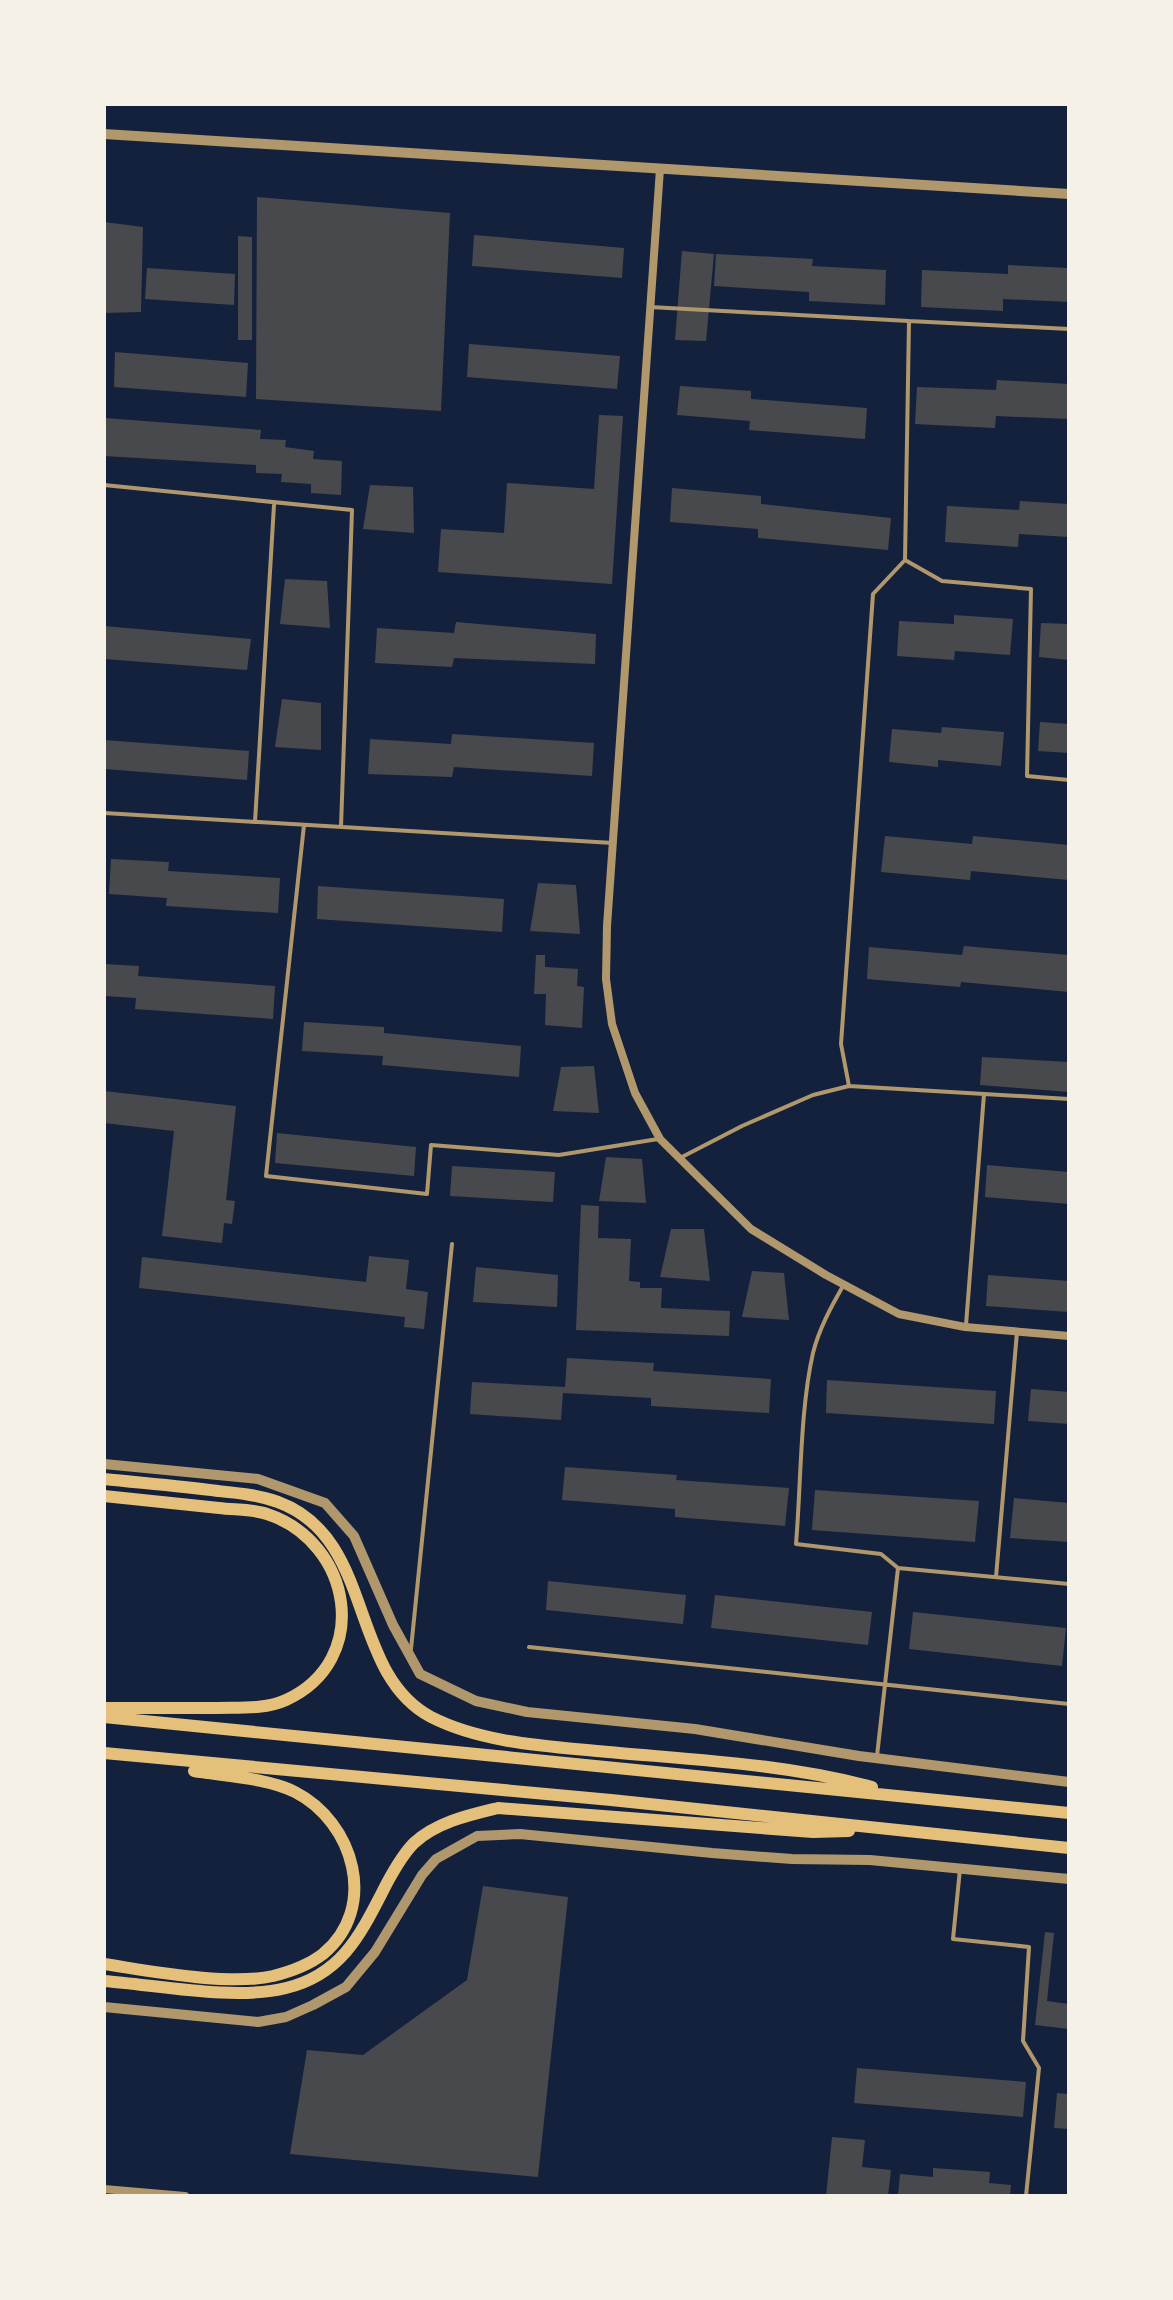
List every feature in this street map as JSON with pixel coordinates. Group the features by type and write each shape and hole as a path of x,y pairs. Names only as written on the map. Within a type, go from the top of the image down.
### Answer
{"main road":[{"path":"104,1479 251,1495 278,1502 300,1513 321,1531 344,1563 376,1651 391,1679 408,1700 431,1717 513,1743 790,1768 910,1797"},
{"path":"104,1496 266,1513 291,1525 326,1558 343,1609 340,1639 332,1660 321,1677 283,1702 258,1707 104,1708"},
{"path":"104,1717 1069,1813"},
{"path":"104,1754 611,1800 1069,1848"},
{"path":"104,1754 294,1791 319,1809 342,1835 353,1862 355,1896 343,1931 323,1954 272,1976 244,1979 169,1974 104,1964"},
{"path":"104,1981 247,1992 285,1988 321,1975 346,1954 394,1871 415,1842 453,1819 498,1808 813,1832 900,1830"}],"street":[{"path":"104,134 1069,194"},
{"path":"660,169 606,979 612,1024 635,1093 660,1139 751,1229 844,1284 899,1314 965,1327 1069,1336"},
{"path":"104,1464 258,1479 325,1503 354,1536 393,1625 420,1674 476,1701 527,1712 695,1729 876,1759 1069,1782"},
{"path":"104,2007 258,2022 286,2017 313,2005 346,1987 375,1952 422,1875 436,1859 477,1836 520,1834 712,1853 792,1859 870,1860 1069,1879"},
{"path":"104,2189 185,2196"}],"lane":[{"path":"650,306 1069,329"},
{"path":"849,1086 841,1044 873,594 905,560 909,321"},
{"path":"104,485 352,510 341,827"},
{"path":"255,822 274,504"},
{"path":"905,560 942,581 1031,589 1027,776 1069,780"},
{"path":"104,813 613,843"},
{"path":"304,825 266,1176 427,1194 431,1145 559,1155 660,1139"},
{"path":"680,1158 813,1095 849,1086 1069,1099"},
{"path":"965,1327 984,1094"},
{"path":"410,1655 452,1244"},
{"path":"844,1284 821,1330 813,1354 796,1544 881,1554 898,1568 1069,1584"},
{"path":"996,1577 1017,1332"},
{"path":"876,1759 898,1568"},
{"path":"529,1647 1069,1704"},
{"path":"960,1869 953,1939 1029,1947 1023,2041 1039,2068 1026,2196"}],"building":[{"path":"257,197 450,213 441,411 256,399"},
{"path":"104,222 143,227 141,312 104,313"},
{"path":"474,235 624,248 622,278 472,266"},
{"path":"238,236 252,237 252,340 238,340"},
{"path":"682,251 714,254 706,341 675,340"},
{"path":"716,254 813,259 812,266 886,270 885,305 809,301 809,292 714,286"},
{"path":"1008,265 1069,268 1069,302 1003,299 1003,311 921,307 922,270 1008,274"},
{"path":"147,268 235,274 234,305 145,299"},
{"path":"469,344 620,356 617,389 467,377"},
{"path":"115,352 248,363 246,397 114,387"},
{"path":"997,380 1069,384 1069,419 996,416 995,428 915,424 917,387 996,390"},
{"path":"680,386 751,391 751,399 867,408 865,439 749,430 750,421 677,415"},
{"path":"599,415 623,416 612,584 438,572 441,529 504,533 507,483 594,489"},
{"path":"105,418 261,430 260,439 286,440 285,447 314,451 313,459 342,461 341,495 311,493 311,484 281,482 282,474 256,473 256,465 104,456"},
{"path":"370,485 413,487 414,533 363,529"},
{"path":"672,488 761,496 761,504 891,518 888,550 758,538 758,529 670,522"},
{"path":"1020,501 1069,504 1069,537 1019,534 1018,547 945,542 947,506 1019,510"},
{"path":"285,579 327,581 330,628 280,624"},
{"path":"954,615 1013,619 1010,655 955,651 954,660 897,656 899,621 954,624"},
{"path":"456,622 596,634 595,664 454,658 452,667 375,663 377,628 454,633"},
{"path":"1041,623 1069,624 1069,660 1039,657"},
{"path":"104,626 251,639 247,670 104,659"},
{"path":"282,699 321,703 321,750 275,747"},
{"path":"1040,722 1069,724 1069,753 1038,751"},
{"path":"942,727 1004,732 1001,766 938,760 938,767 889,762 892,729 941,733"},
{"path":"452,734 594,743 592,776 454,767 452,777 368,774 370,739 451,744"},
{"path":"104,740 249,751 247,780 104,769"},
{"path":"885,836 972,844 973,836 1069,845 1069,880 971,871 970,880 881,872"},
{"path":"111,859 169,862 168,871 280,878 278,913 166,906 167,898 109,894"},
{"path":"538,883 576,885 580,934 530,931"},
{"path":"318,886 504,899 502,932 317,919"},
{"path":"964,946 1069,955 1069,992 961,982 960,987 867,979 869,947 962,955"},
{"path":"536,955 545,955 545,967 578,969 577,986 584,987 582,1028 545,1025 546,994 534,994"},
{"path":"104,964 139,966 138,976 275,986 273,1019 135,1009 136,998 104,996"},
{"path":"304,1022 384,1027 384,1033 521,1046 519,1077 382,1065 383,1056 302,1051"},
{"path":"982,1057 1069,1062 1069,1092 980,1085"},
{"path":"594,1066 599,1113 553,1111 561,1067"},
{"path":"104,1091 236,1106 226,1200 235,1201 232,1224 224,1223 222,1243 162,1236 174,1131 104,1123"},
{"path":"277,1133 416,1147 414,1176 275,1163"},
{"path":"606,1157 642,1159 646,1203 599,1201"},
{"path":"987,1165 1069,1172 1069,1204 985,1197"},
{"path":"452,1166 555,1172 553,1202 450,1196"},
{"path":"581,1205 599,1206 598,1238 631,1239 629,1281 640,1282 640,1288 662,1288 661,1308 730,1311 729,1336 576,1330"},
{"path":"671,1229 704,1229 710,1281 660,1277"},
{"path":"369,1256 409,1260 406,1289 428,1292 424,1329 404,1327 405,1317 139,1288 142,1257 366,1282"},
{"path":"476,1267 558,1275 557,1307 473,1302"},
{"path":"752,1271 784,1273 789,1320 742,1317"},
{"path":"988,1275 1069,1281 1069,1312 986,1306"},
{"path":"567,1358 654,1363 653,1371 771,1379 769,1413 651,1406 651,1398 563,1393 561,1420 470,1414 472,1382 565,1387"},
{"path":"827,1380 996,1391 994,1424 826,1413"},
{"path":"1031,1389 1069,1392 1069,1424 1028,1421"},
{"path":"565,1467 677,1475 676,1480 789,1488 785,1526 675,1517 675,1509 562,1500"},
{"path":"815,1490 979,1501 975,1542 812,1530"},
{"path":"1014,1498 1069,1503 1069,1542 1010,1538"},
{"path":"548,1581 686,1595 683,1624 546,1610"},
{"path":"715,1595 872,1612 868,1645 711,1628"},
{"path":"913,1612 1066,1628 1062,1666 909,1649"},
{"path":"483,1886 568,1897 538,2177 290,2154 307,2050 363,2055 467,1980"},
{"path":"1045,1932 1054,1933 1047,2001 1069,2004 1069,2029 1035,2025"},
{"path":"857,2068 1026,2082 1023,2117 854,2103"},
{"path":"1057,2093 1069,2094 1069,2129 1054,2128"},
{"path":"832,2137 865,2140 862,2167 891,2170 888,2196 826,2196"},
{"path":"933,2168 990,2172 989,2183 1011,2185 1010,2196 898,2196 900,2174 933,2177"}]}
